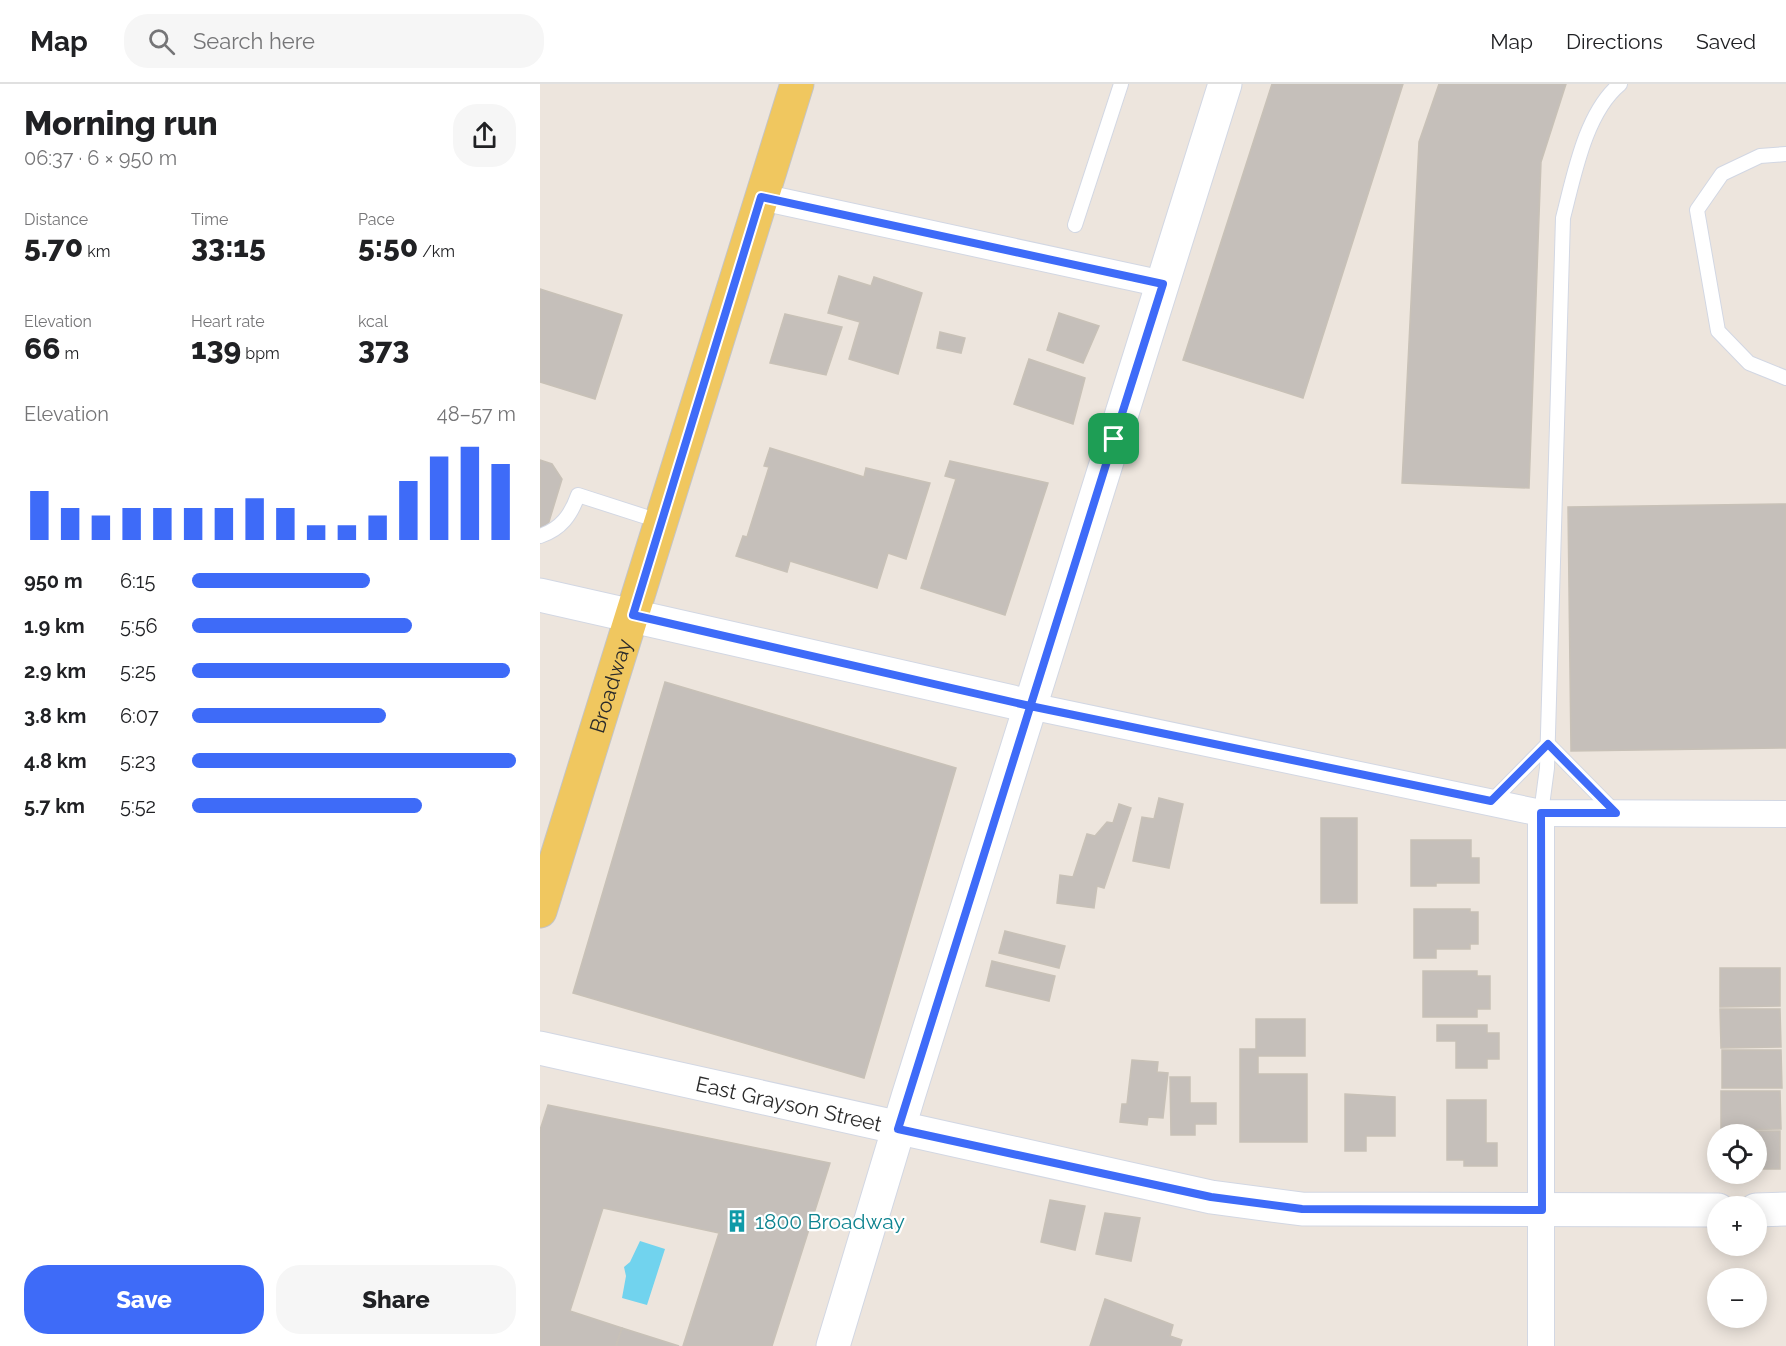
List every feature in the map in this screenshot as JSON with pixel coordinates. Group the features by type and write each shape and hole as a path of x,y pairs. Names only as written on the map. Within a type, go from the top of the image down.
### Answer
{"main road":[{"name":"Broadway","path":"540,911 797,84"}],"street":[{"path":"833,1346 898,1129 1225,84"},
{"path":"761,197 1163,284"},
{"path":"540,595 1030,706 1541,813 1786,814"},
{"path":"1541,813 1541,1346"},
{"name":"East Grayson Street","path":"540,1048 1211,1197 1302,1209 1707,1210"},
{"path":"1767,1210 1786,1209"}],"lane":[{"path":"1075,225 1121,84"},
{"path":"1541,813 1548,744 1563,218 1585,140 1610,93 1620,84"},
{"path":"1786,154 1760,156 1722,174 1697,210 1718,331 1749,363 1786,378"},
{"path":"540,536 554,531 572,513 578,495 662,522"},
{"path":"1491,801 1548,744"},
{"path":"1548,744 1616,813"}],"water":[{"path":"640,1241 665,1249 647,1305 622,1298 626,1276 624,1267 630,1262"}],"building":[{"path":"1272,84 1403,84 1303,398 1183,360"},
{"path":"1439,84 1566,84 1541,162 1529,488 1402,483 1419,142"},
{"path":"839,276 871,286 874,277 922,293 898,374 849,359 860,322 828,313"},
{"path":"540,289 622,315 595,399 540,382"},
{"path":"1059,313 1099,326 1083,363 1047,350"},
{"path":"785,314 842,327 826,375 770,363"},
{"path":"940,332 965,338 961,353 937,348"},
{"path":"1029,359 1085,378 1073,424 1014,404"},
{"path":"770,448 864,477 866,468 930,483 906,559 888,553 877,588 790,561 787,572 736,556 743,536 747,537 769,467 764,466"},
{"path":"540,460 552,464 562,479 548,525 540,529"},
{"path":"950,461 1048,483 1005,615 921,588 956,479 945,476"},
{"path":"1786,504 1786,748 1571,751 1568,507"},
{"path":"665,682 956,768 864,1078 573,993"},
{"path":"1159,798 1183,804 1169,868 1133,861 1142,817 1154,819"},
{"path":"1119,804 1131,808 1104,888 1097,886 1094,908 1057,903 1060,875 1073,877 1087,834 1095,836 1107,822 1113,823"},
{"path":"1321,818 1357,818 1357,903 1321,903"},
{"path":"1411,840 1471,840 1471,858 1479,858 1479,883 1436,883 1436,886 1411,886"},
{"path":"1414,909 1470,909 1470,912 1478,912 1478,944 1470,944 1470,949 1436,949 1436,958 1414,958"},
{"path":"1005,931 1065,946 1059,968 999,953"},
{"path":"992,961 1055,976 1049,1001 986,986"},
{"path":"1720,968 1780,968 1780,1006 1720,1007"},
{"path":"1423,971 1477,971 1477,976 1490,976 1490,1009 1477,1009 1477,1017 1423,1017"},
{"path":"1720,1009 1780,1009 1781,1047 1721,1048"},
{"path":"1256,1019 1305,1019 1305,1056 1258,1056 1258,1074 1307,1074 1307,1142 1240,1142 1240,1049 1256,1049"},
{"path":"1437,1025 1487,1025 1487,1033 1499,1033 1499,1059 1487,1059 1487,1068 1456,1068 1456,1041 1437,1041"},
{"path":"1722,1050 1781,1050 1782,1088 1722,1088"},
{"path":"1132,1060 1158,1062 1157,1072 1168,1073 1163,1118 1148,1117 1147,1125 1120,1122 1122,1104 1127,1104"},
{"path":"1170,1077 1190,1077 1190,1103 1216,1103 1216,1124 1195,1124 1195,1135 1171,1135"},
{"path":"1721,1091 1780,1091 1781,1129 1767,1129 1767,1124 1721,1124"},
{"path":"1345,1094 1395,1097 1395,1136 1366,1136 1366,1151 1345,1151"},
{"path":"1447,1100 1486,1100 1486,1143 1497,1143 1497,1166 1464,1166 1464,1160 1447,1160"},
{"name":"1800 Broadway","path":"548,1105 830,1163 772,1346 683,1346 719,1233 603,1208 570,1311 622,1328 616,1346 540,1346 540,1130"},
{"path":"1767,1131 1780,1131 1780,1169 1767,1169"},
{"path":"1050,1200 1085,1206 1075,1250 1041,1242"},
{"path":"1105,1213 1140,1218 1131,1261 1096,1254"},
{"path":"1105,1299 1173,1325 1170,1336 1182,1340 1180,1346 1090,1346"},
{"path":"622,1328 679,1346 616,1346"}],"place":[{"name":"1800 Broadway","path":"737,1221"}],"route":[{"path":"1114,439 1030,706 898,1129 1211,1197 1302,1209 1542,1210 1541,813 1616,813 1548,744 1491,801 1030,706 633,615 761,197 1163,284 1114,439"}]}
